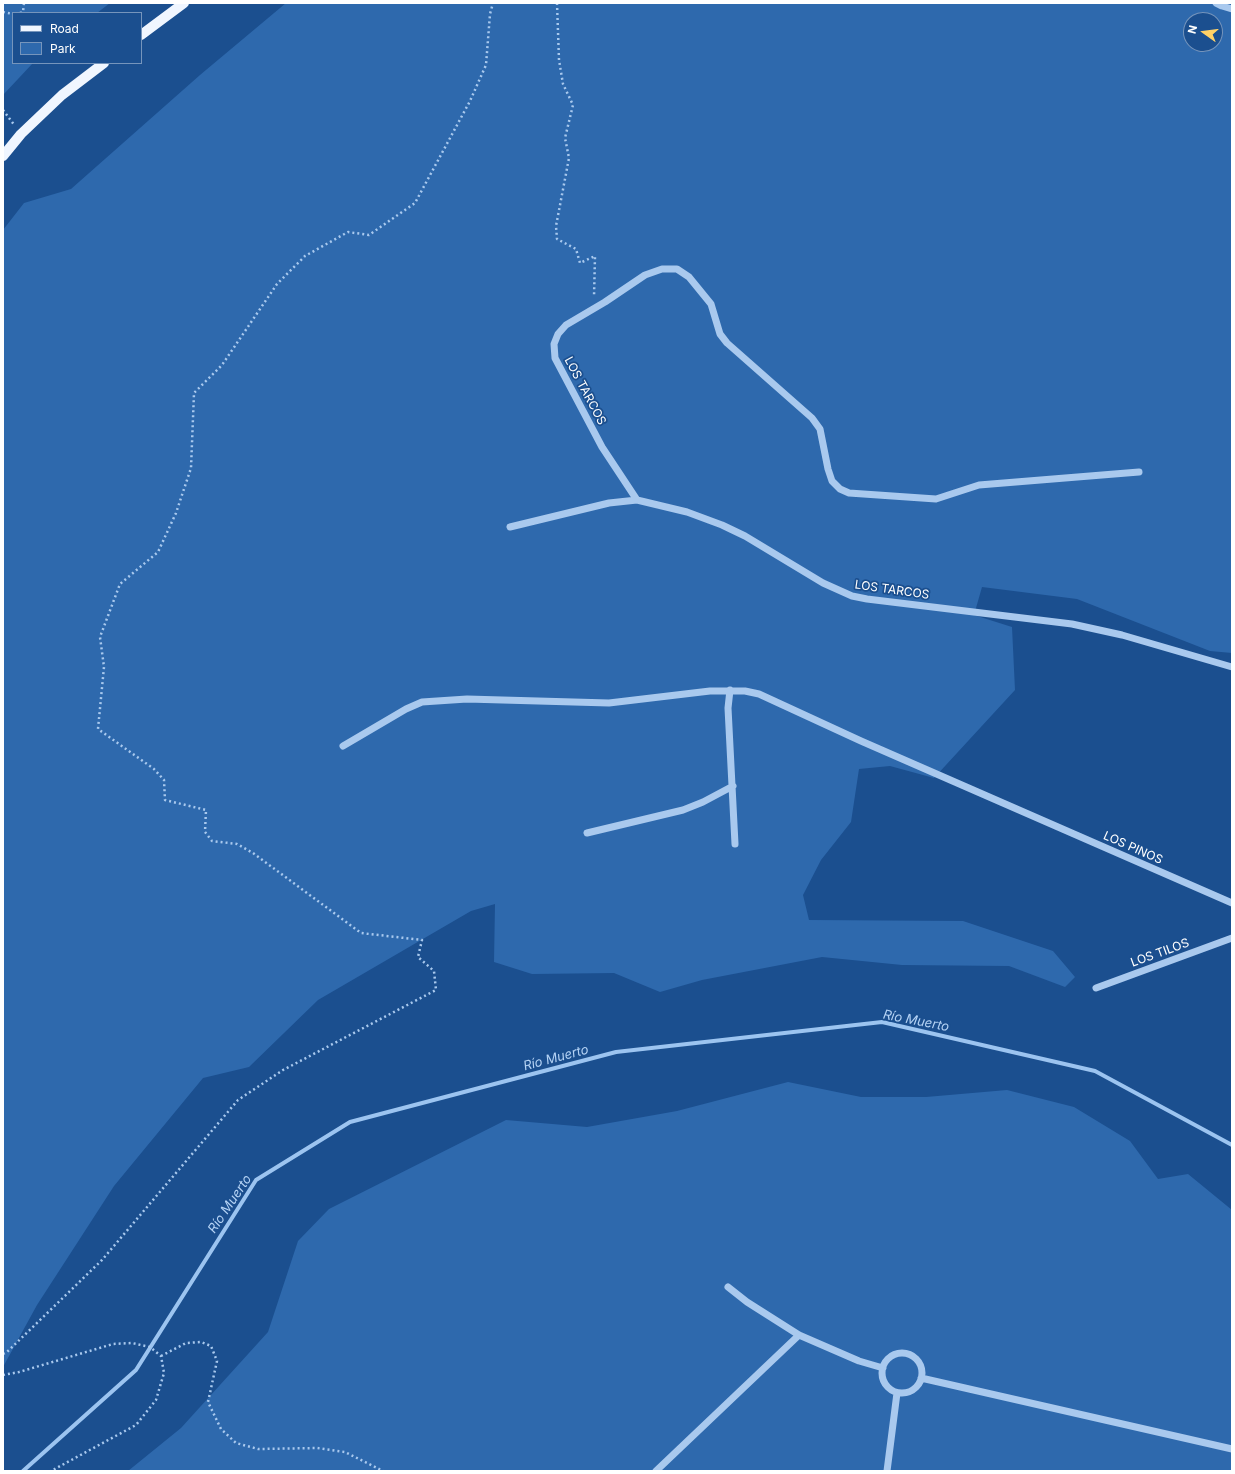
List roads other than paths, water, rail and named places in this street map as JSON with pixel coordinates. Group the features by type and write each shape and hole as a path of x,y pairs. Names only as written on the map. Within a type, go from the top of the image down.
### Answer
{"main road":[{"path":"142,34 184,3"},
{"path":"3,156 21,134 62,95 103,64"}],"street":[{"path":"1216,3 1232,9"},
{"name":"LOS TARCOS","path":"1138,472 979,485 936,499 849,493 840,489 832,481 820,429 812,418 727,343 720,334 710,304 690,277 677,269 662,269 645,276 605,302 581,315 566,325 558,334 554,344 555,358 602,447 637,500 687,512 722,525 745,536 823,583 852,596 1080,625 1122,635 1232,668"},
{"path":"510,527 609,503 637,500"},
{"path":"730,690 728,708 735,844"},
{"name":"LOS PINOS","path":"343,746 406,709 422,702 467,699 609,703 710,691 745,691 759,694 861,741 1232,903"},
{"path":"587,833 683,810 703,802 733,786"},
{"name":"LOS TILOS","path":"1096,988 1232,938"},
{"path":"728,1287 747,1302 799,1335 859,1361 883,1368"},
{"path":"656,1471 799,1335"},
{"path":"901,1353 907,1354 918,1362 921,1368 921,1378 916,1387 911,1391 898,1393 892,1390 884,1381 883,1368 889,1358 901,1353"},
{"path":"921,1378 1232,1449"},
{"path":"887,1471 898,1393"}],"waterway":[{"name":"Río Muerto","path":"23,1471 136,1370 256,1180 350,1122 616,1052 882,1022 1095,1071 1232,1145"}]}
